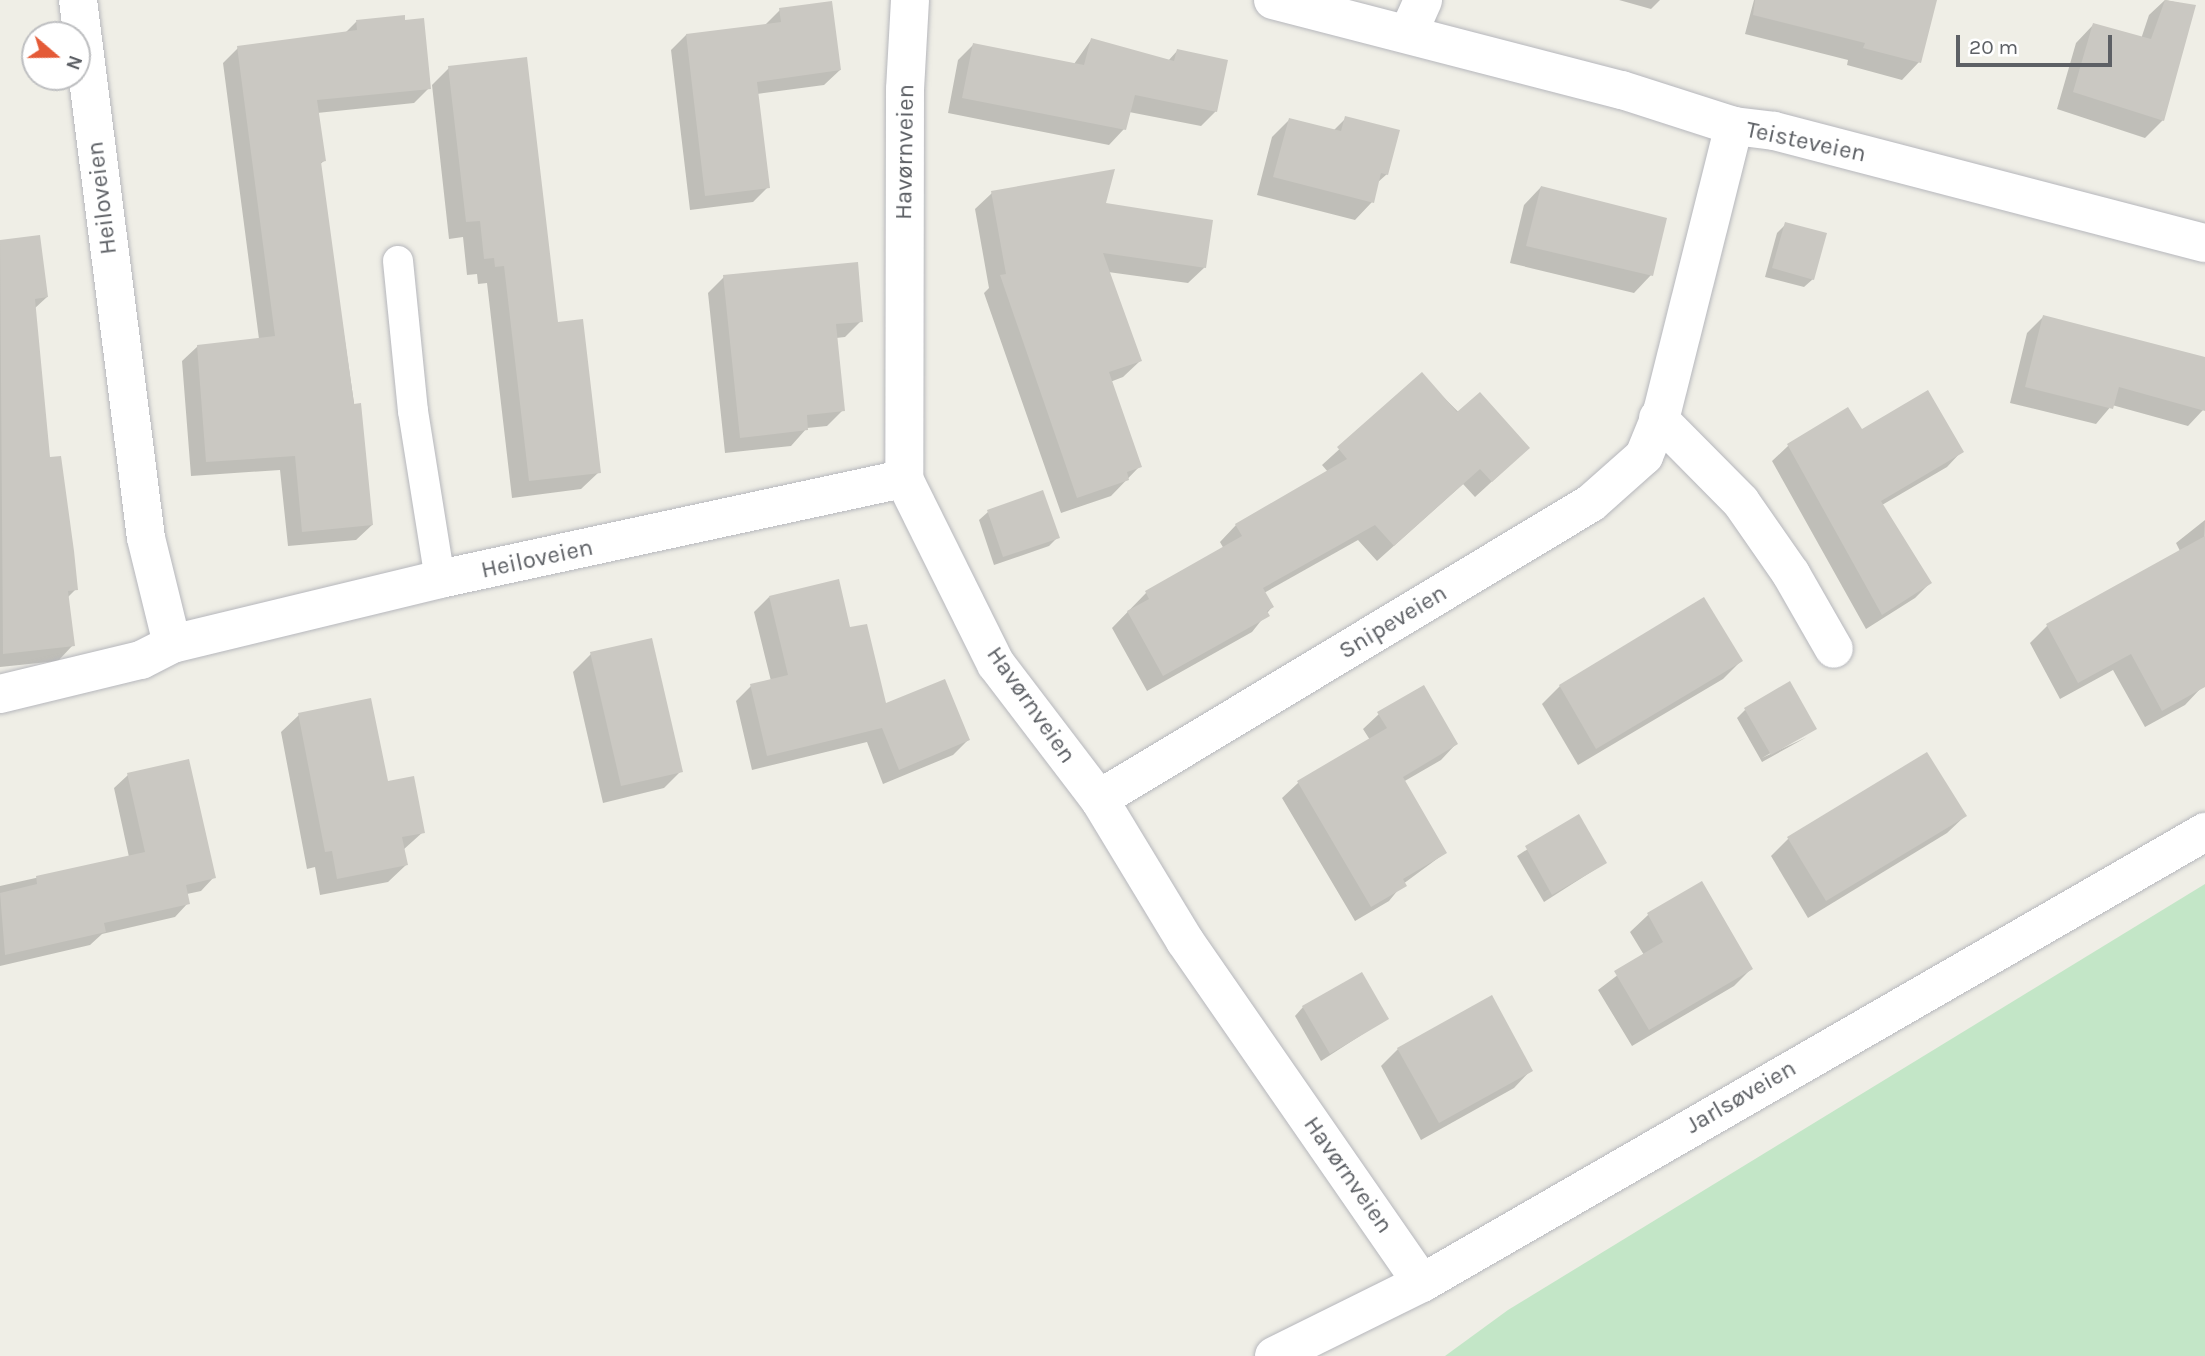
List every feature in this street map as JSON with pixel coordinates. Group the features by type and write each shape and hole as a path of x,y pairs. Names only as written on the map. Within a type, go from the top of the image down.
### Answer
{"street":[{"name":"Heiloveien","path":"78,0 144,525 172,643"},
{"name":"Havørnveien","path":"910,0 905,89 904,479 996,664 1099,799 1185,941 1422,1283"},
{"name":"Teisteveien","path":"1273,0 1415,17 1622,90 1734,126 1774,131 2205,243"},
{"name":"Snipeveien","path":"1099,799 1591,503 1644,456 1658,418 1734,126"},
{"path":"1658,418 1741,502 1791,574 1835,649"},
{"name":"Heiloveien","path":"0,694 141,660 172,643 440,579 904,479"},
{"name":"Jarlsøveien","path":"1274,1356 1422,1283 2205,832"}],"lane":[{"path":"398,261 413,411 440,579"}],"green space":[{"path":"2205,884 2205,1356 1445,1356 1508,1310"}],"building":[{"path":"1755,0 1937,0 1921,63 1863,48 1865,43 1753,15"},
{"path":"2165,0 2196,5 2164,121 2073,92 2093,23 2151,39"},
{"path":"832,1 841,70 757,82 770,188 705,196 686,34 781,22 779,8"},
{"path":"405,15 405,20 424,18 431,89 317,100 326,161 321,162 354,404 361,403 373,525 302,532 295,456 206,462 197,345 275,336 237,46 357,30 356,20"},
{"path":"1091,38 1174,61 1177,49 1228,60 1217,112 1135,95 1126,130 962,98 973,43 1084,65"},
{"path":"527,57 558,322 583,319 601,473 529,481 504,266 495,267 494,258 484,259 480,221 466,222 448,66"},
{"path":"1345,116 1400,130 1388,175 1381,173 1374,203 1273,177 1289,118 1341,131"},
{"path":"1115,169 1106,203 1213,220 1206,268 1103,253 1142,361 1109,372 1142,467 1127,472 1129,480 1077,498 1000,275 1006,274 991,191"},
{"path":"1541,186 1667,218 1653,276 1526,246"},
{"path":"1785,222 1827,233 1814,280 1772,268"},
{"path":"40,235 48,297 35,299 50,457 61,456 74,551 78,590 68,591 75,646 3,654 0,240"},
{"path":"858,262 863,322 836,324 845,411 807,415 808,430 740,438 723,275"},
{"path":"2043,315 2205,357 2205,411 2119,387 2113,409 2025,387"},
{"path":"1422,372 1457,412 1480,392 1530,448 1492,482 1480,469 1394,546 1375,525 1263,588 1274,607 1267,611 1270,616 1163,676 1127,611 1149,599 1145,591 1242,536 1235,524 1347,459 1337,447"},
{"path":"1928,390 1964,452 1881,501 1932,583 1882,615 1787,444 1848,407 1862,429"},
{"path":"1043,490 1060,538 1003,557 987,510"},
{"path":"2205,536 2205,687 2162,711 2131,654 2078,683 2046,624"},
{"path":"839,579 850,627 867,624 886,703 945,679 970,740 899,770 882,728 767,756 750,684 788,675 769,596"},
{"path":"1704,597 1743,661 1596,749 1559,685"},
{"path":"652,638 683,772 621,786 590,652"},
{"path":"1790,681 1817,729 1771,755 1744,708"},
{"path":"1424,685 1458,744 1403,777 1447,853 1403,879 1407,886 1371,907 1297,781 1387,728 1377,712"},
{"path":"371,698 388,781 414,776 425,833 402,837 408,865 337,879 332,851 325,852 298,713"},
{"path":"1927,752 1967,816 1826,901 1787,837"},
{"path":"189,759 216,878 186,885 190,904 104,923 106,932 5,955 0,893 37,884 36,876 145,852 127,773"},
{"path":"1579,814 1607,863 1552,895 1525,846"},
{"path":"1702,881 1753,969 1649,1030 1614,971 1663,942 1647,913"},
{"path":"1362,972 1389,1019 1330,1054 1302,1006"},
{"path":"1492,995 1533,1071 1439,1123 1397,1048"}]}
